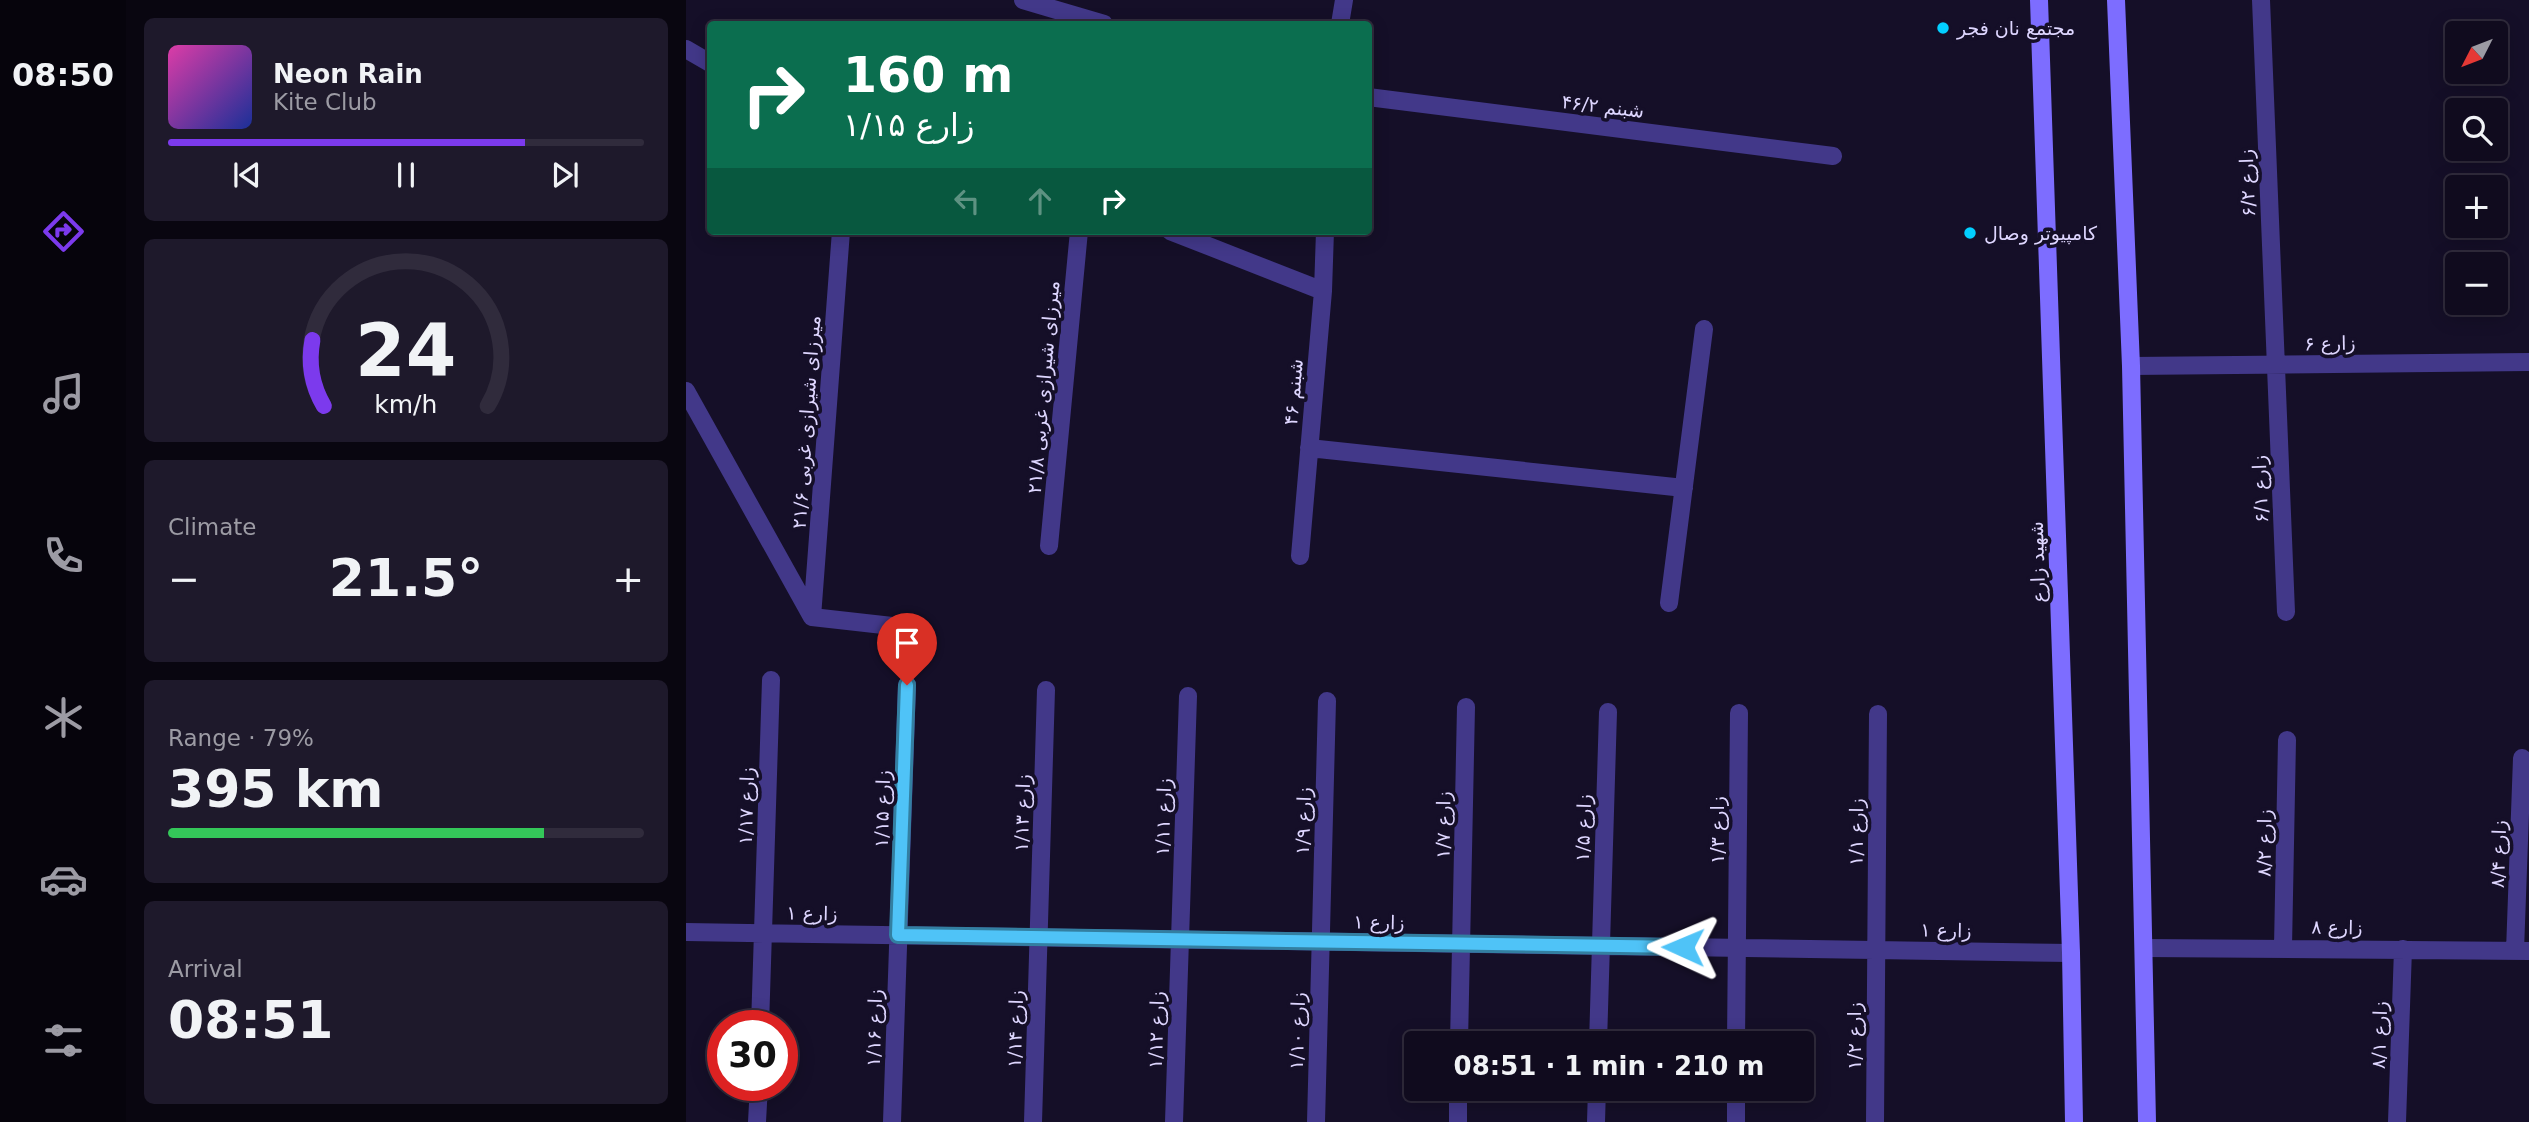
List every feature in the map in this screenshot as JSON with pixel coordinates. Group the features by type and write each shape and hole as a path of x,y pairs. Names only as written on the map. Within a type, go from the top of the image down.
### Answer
{"street":[{"path":"1023,0 1094,21"},
{"path":"1340,21 1344,0"},
{"name":"شهید زارع","path":"2039,0 2071,953 2074,1122"},
{"path":"2116,0 2131,366 2147,1122"},
{"name":"۶/۲ زارع","path":"2261,0 2275,364"},
{"path":"1040,21 1045,7"},
{"path":"686,49 707,61"},
{"name":"۴۶/۲ شبنم","path":"1372,98 1833,156"},
{"name":"۲۱/۶ میرزای شیرازی غربی","path":"812,617 841,235"},
{"name":"۲۱/۸ میرزای شیرازی غربی","path":"1049,546 1079,235"},
{"path":"1180,235 1322,291"},
{"name":"۴۶ شبنم","path":"1300,556 1325,235"},
{"path":"1669,603 1704,330"},
{"name":"۶ زارع","path":"2131,366 2529,362"},
{"name":"۶/۱ زارع","path":"2275,364 2286,612"},
{"path":"686,391 812,617 901,627"},
{"path":"1309,448 1684,488"},
{"name":"۱/۱۷ زارع","path":"761,1010 771,680"},
{"name":"۱/۱۵ زارع","path":"898,935 907,685"},
{"name":"۱/۱۳ زارع","path":"1039,937 1046,691"},
{"name":"۱/۱۱ زارع","path":"1180,940 1188,696"},
{"name":"۱/۹ زارع","path":"1321,942 1327,701"},
{"name":"۱/۷ زارع","path":"1459,1031 1466,706"},
{"name":"۱/۵ زارع","path":"1598,1031 1608,712"},
{"name":"۱/۳ زارع","path":"1737,1031 1739,713"},
{"name":"۱/۱ زارع","path":"1876,951 1878,714"},
{"name":"۸/۲ زارع","path":"2283,947 2287,740"},
{"name":"۸/۴ زارع","path":"2522,758 2522,951"},
{"name":"۱ زارع","path":"686,932 2071,953"},
{"name":"۱/۱۶ زارع","path":"892,1122 898,935"},
{"name":"۱/۱۴ زارع","path":"1033,1122 1039,937"},
{"name":"۱/۱۲ زارع","path":"1174,1122 1180,940"},
{"name":"۱/۱۰ زارع","path":"1316,1122 1321,942"},
{"name":"۸ زارع","path":"2144,948 2283,947 2522,951"},
{"name":"۸/۱ زارع","path":"2397,1122 2403,949"},
{"name":"۱/۲ زارع","path":"1875,1122 1876,951"},
{"path":"757,1122 758,1101"},
{"path":"1458,1101 1458,1122"},
{"path":"1597,1101 1597,1122"},
{"path":"1736,1101 1736,1122"}],"place":[{"name":"مجتمع نان فجر","path":"1943,28"},
{"name":"کامپیوتر وصال","path":"1970,233"}],"route":[{"path":"907,685 898,935 1683,947"}]}
